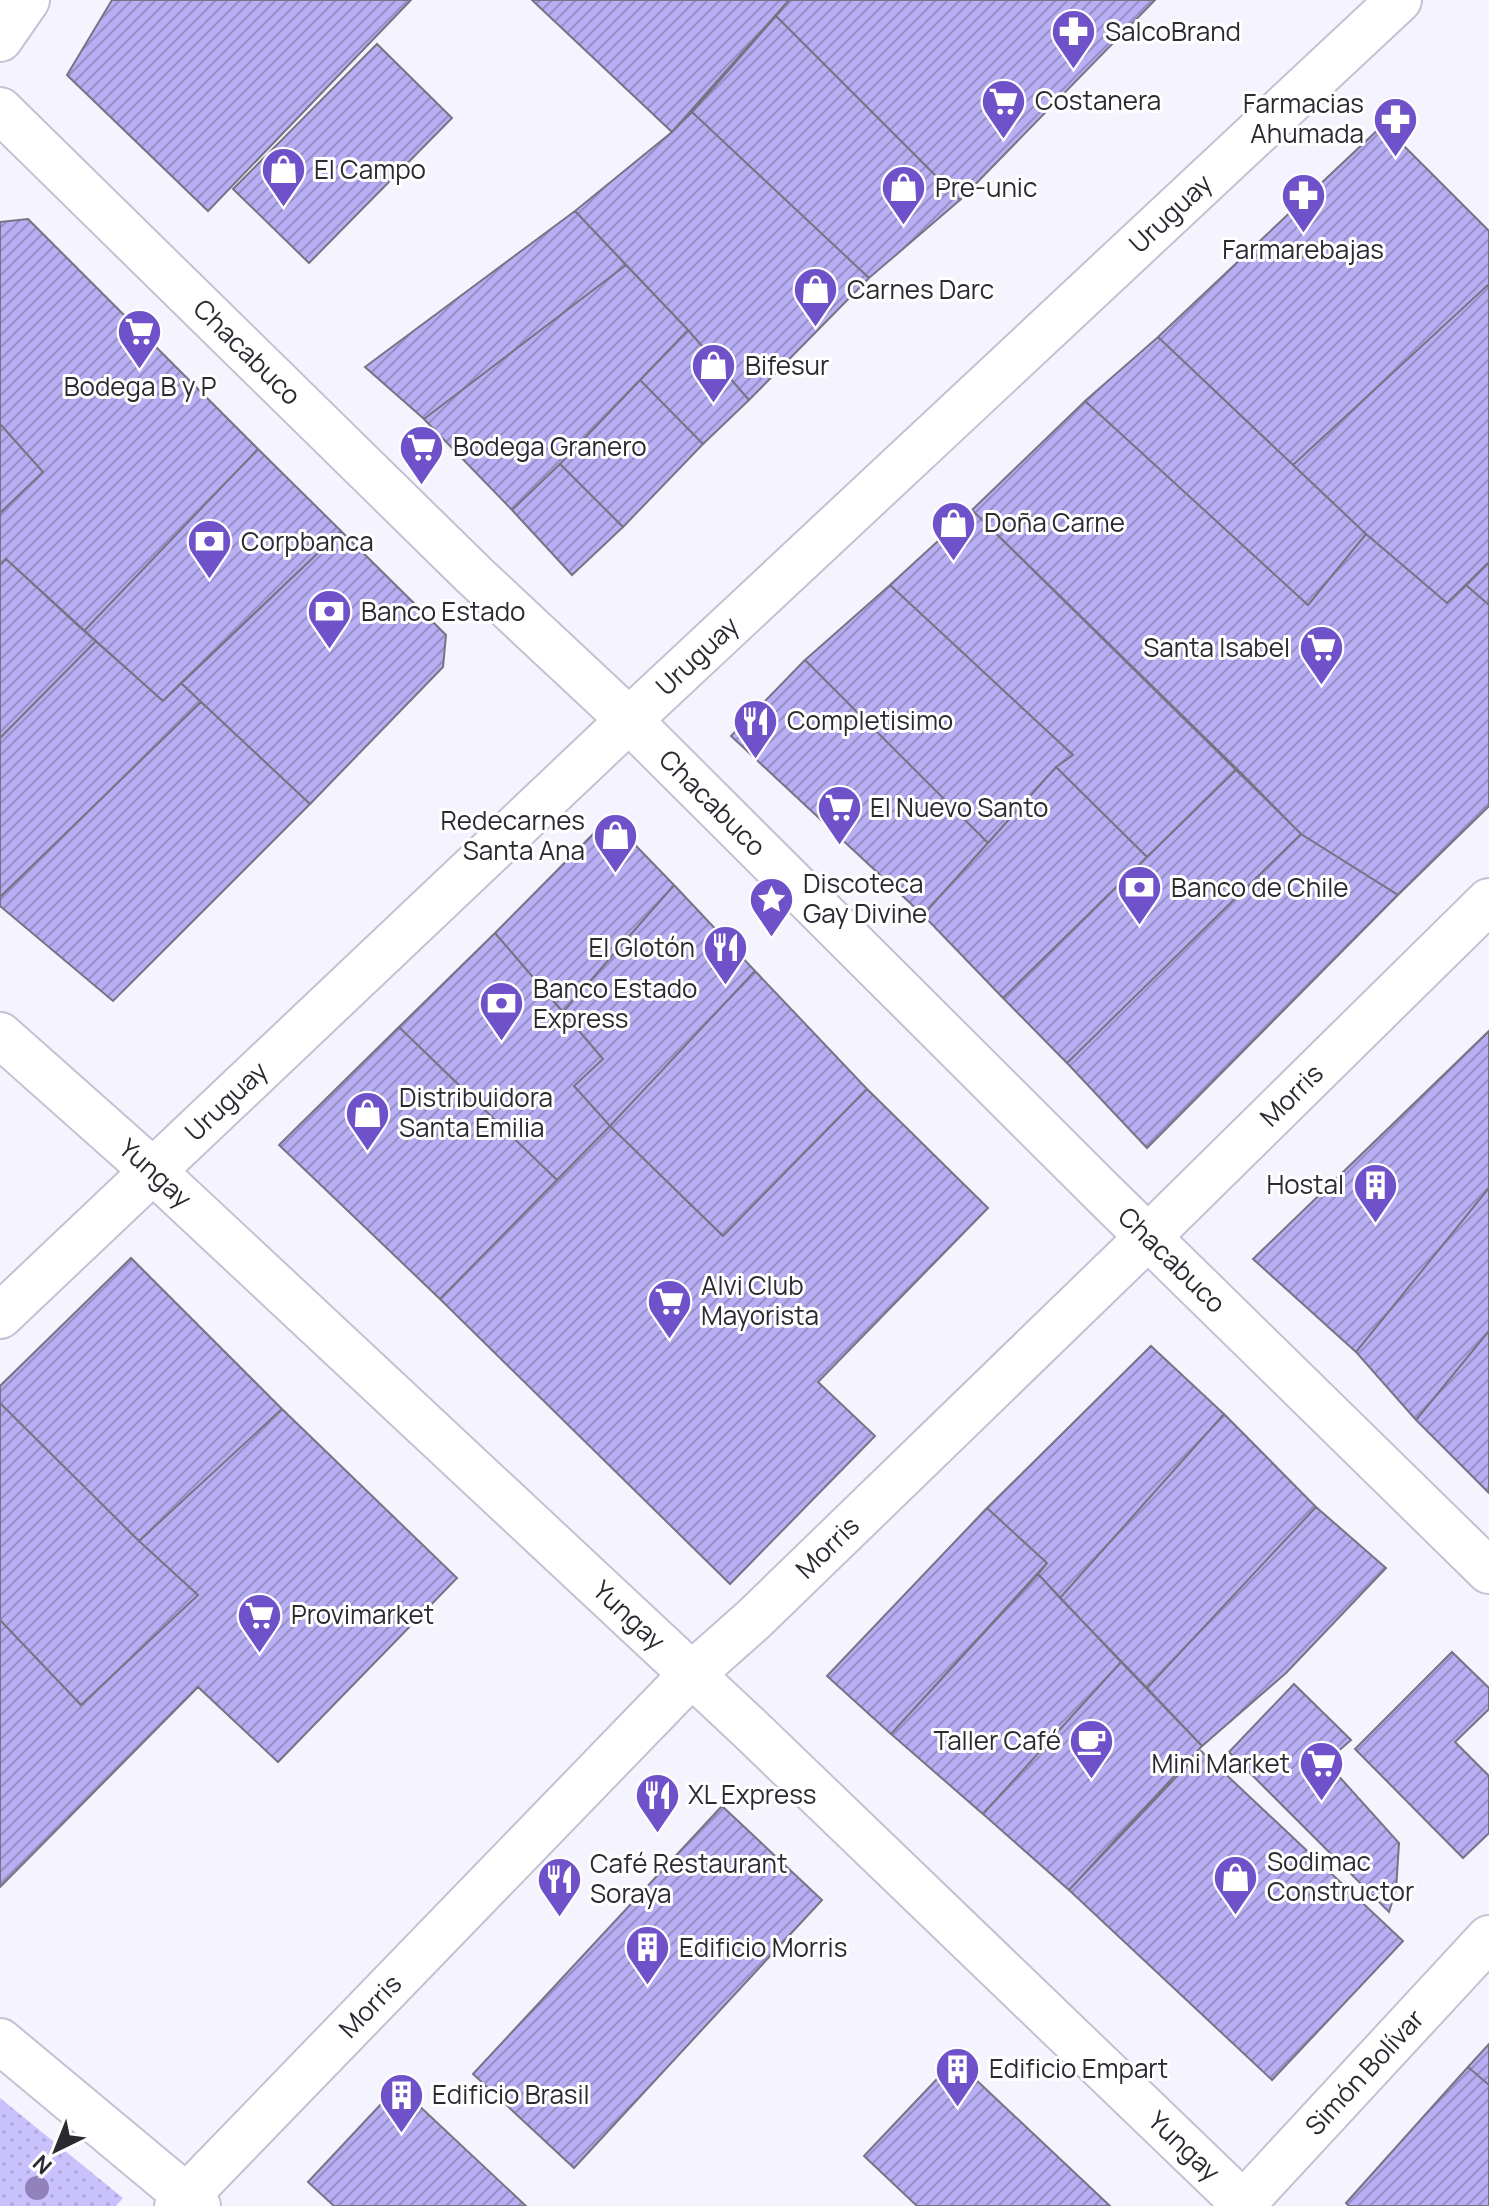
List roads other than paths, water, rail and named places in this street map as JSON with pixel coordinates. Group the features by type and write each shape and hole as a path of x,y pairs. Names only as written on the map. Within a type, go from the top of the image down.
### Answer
{"street":[{"path":"0,39 27,0"},
{"name":"Uruguay","path":"0,1316 629,720 1399,0"},
{"name":"Chacabuco","path":"0,110 475,576 629,720 1148,1237 1489,1571"},
{"name":"Morris","path":"187,2203 691,1675 754,1619 1148,1237 1489,901"},
{"name":"Yungay","path":"0,1035 153,1171 691,1675 1243,2205"},
{"name":"Simón Bolívar","path":"1243,2205 1489,1938"},
{"path":"0,2041 187,2203"}],"place":[{"name":"SalcoBrand","path":"1074,71"},
{"name":"Costanera","path":"1004,140"},
{"name":"Farmacias Ahumada","path":"1395,158"},
{"name":"El Campo","path":"283,209"},
{"name":"Pre-unic","path":"904,227"},
{"name":"Farmarebajas","path":"1303,234"},
{"name":"Carnes Darc","path":"816,329"},
{"name":"Bodega B y P","path":"140,371"},
{"name":"Bifesur","path":"714,405"},
{"name":"Bodega Granero","path":"422,486"},
{"name":"Doña Carne","path":"953,562"},
{"name":"Corpbanca","path":"210,581"},
{"name":"Banco Estado","path":"330,651"},
{"name":"Santa Isabel","path":"1321,687"},
{"name":"Completisimo","path":"756,760"},
{"name":"El Nuevo Santo","path":"839,847"},
{"name":"Redecarnes Santa Ana","path":"616,875"},
{"name":"Banco de Chile","path":"1140,927"},
{"name":"Discoteca Gay Divine","path":"772,938"},
{"name":"El Glotón","path":"726,987"},
{"name":"Banco Estado Express","path":"502,1043"},
{"name":"Distribuidora Santa Emilia","path":"368,1152"},
{"name":"Hostal","path":"1375,1224"},
{"name":"Alvi Club Mayorista","path":"670,1340"},
{"name":"Provimarket","path":"260,1654"},
{"name":"Taller Café","path":"1092,1780"},
{"name":"Mini Market","path":"1321,1803"},
{"name":"XL Express","path":"657,1834"},
{"name":"Sodimac Constructor","path":"1236,1916"},
{"name":"Café Restaurant Soraya","path":"559,1918"},
{"name":"Edificio Morris","path":"648,1987"},
{"name":"Edificio Empart","path":"958,2108"},
{"name":"Edificio Brasil","path":"401,2134"}]}
